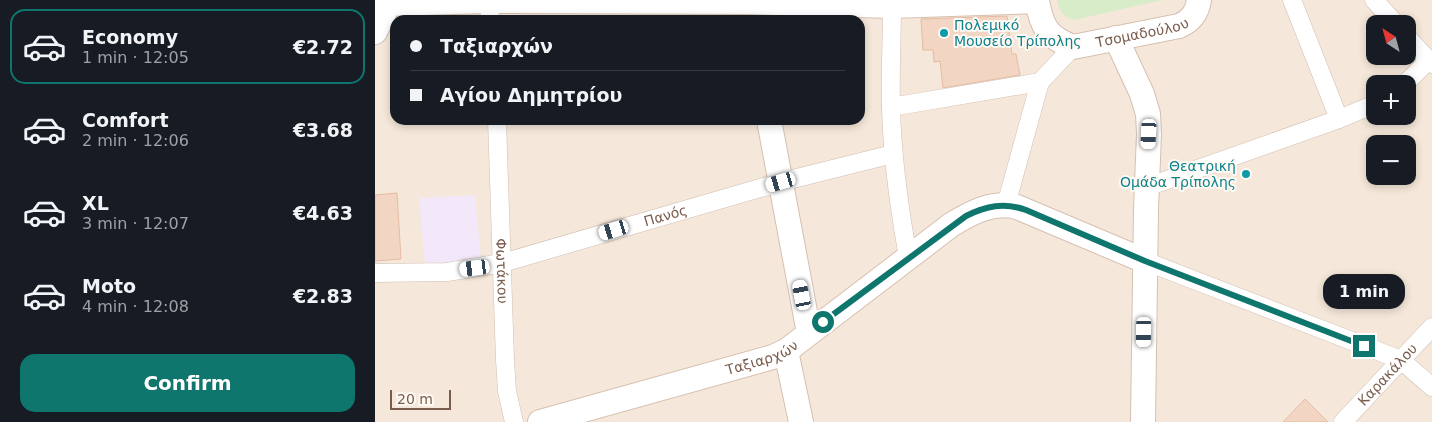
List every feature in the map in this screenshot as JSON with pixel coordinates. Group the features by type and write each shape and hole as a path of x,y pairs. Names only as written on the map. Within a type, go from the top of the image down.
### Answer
{"main road":[{"name":"Τσομαδούλου","path":"1073,47 1179,26 1188,22 1194,15 1199,0"},
{"path":"375,32 381,20 385,2 489,7 749,7 892,6 1037,1 1040,19 1052,37 1073,47"},
{"path":"1116,38 1142,94 1148,114 1143,422"},
{"path":"770,125 809,332"},
{"name":"Ταξιαρχών","path":"539,422 773,357 786,351 908,257 966,216 983,208 1006,205 1026,210 1145,261"},
{"path":"786,351 801,422"}],"street":[{"path":"1292,0 1339,119"},
{"path":"1374,0 1388,15"},
{"path":"892,6 891,107 893,154 900,214 908,257"},
{"path":"1416,46 1431,62 1416,75"},
{"path":"1006,205 1040,82 1073,47"},
{"path":"891,107 1040,82"},
{"path":"1147,187 1366,108"},
{"name":"Φωτάκου","path":"497,125 507,392 514,422"},
{"name":"Πανός","path":"375,273 447,272 502,263 781,182 893,154"},
{"path":"1145,261 1401,360 1432,387"},
{"name":"Καρακάλου","path":"1343,422 1432,327"}],"shaded area":[{"path":"375,0 1432,0 1432,422 375,422"},
{"path":"475,195 481,260 425,264 419,198"}],"green space":[{"path":"1057,0 1163,0 1074,20 1062,13"}],"building":[{"path":"1007,16 1012,54 1016,54 1020,75 943,88 940,61 934,62 933,50 923,50 921,19"},
{"path":"397,193 401,259 375,261 375,195"},
{"path":"1305,399 1328,422 1283,422"}],"place":[{"name":"Πολεμικό Μουσείο Τρίπολης","path":"944,33"},
{"name":"Θεατρική Ομάδα Τρίπολης","path":"1246,174"}],"route":[{"path":"823,322 951,225 983,208 995,205 1011,205 1145,261 1364,346"}]}
